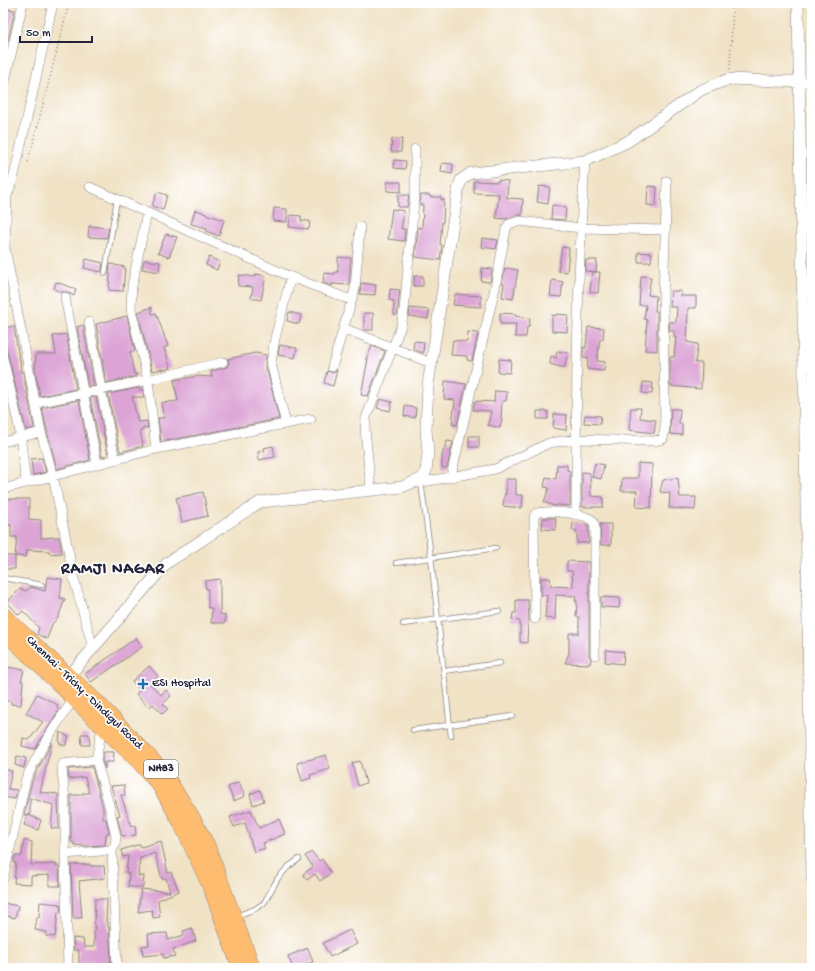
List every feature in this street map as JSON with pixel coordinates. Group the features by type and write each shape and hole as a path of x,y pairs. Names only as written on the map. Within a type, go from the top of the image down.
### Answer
{"highway":[{"name":"Chennai - Trichy - Dindigul Road","path":"3,615 97,702 162,770 191,815 207,845 253,968"},
{"name":"Chennai - Trichy - Dindigul Road","path":"3,630 140,763 160,786 178,817 210,886 240,968"}],"street":[{"path":"3,89 23,3"},
{"path":"53,3 14,176 5,193 5,248 41,432 53,476 74,579 93,648"},
{"path":"798,3 812,879"},
{"path":"3,48 13,50"},
{"path":"69,676 167,563 260,502 402,487 422,478 426,470 428,454 426,429 427,400 458,190 461,180 471,173 585,161 627,142 701,90 729,79 812,82"},
{"path":"371,490 365,429 366,418 401,326 404,311 415,191 415,149"},
{"path":"576,515 576,439 581,228 585,161"},
{"path":"408,484 495,469 549,443 576,439 654,441 663,439 665,427 663,298 667,181"},
{"path":"90,187 291,277 351,300"},
{"path":"147,213 138,252 131,298 131,309 148,380 156,449"},
{"path":"452,476 495,288 506,229 509,224 519,221 581,228 665,230"},
{"path":"332,367 355,289 360,227"},
{"path":"286,424 271,363 275,338 291,277"},
{"path":"65,297 96,464"},
{"path":"90,322 115,460"},
{"path":"343,328 432,363"},
{"path":"3,358 21,436 26,483"},
{"path":"36,403 148,380 223,362"},
{"path":"3,489 156,449 311,419"},
{"path":"3,442 21,436 41,432"},
{"path":"535,619 535,514 539,512 551,511 576,515 591,520 594,524 595,655"},
{"path":"3,879 26,779 38,754 54,727 74,699"},
{"path":"102,727 96,760 108,801 116,837 115,845 112,850 117,968"},
{"path":"68,968 65,799 62,769 63,764 96,760"},
{"path":"65,854 112,850"}],"lane":[{"path":"105,273 117,199"},
{"path":"421,482 451,736"},
{"path":"396,562 496,548"},
{"path":"3,578 42,585"},
{"path":"403,624 499,611"},
{"path":"444,671 500,663"},
{"path":"413,730 513,716"},
{"path":"234,916 255,909 264,903 278,878 288,867 300,859"}],"path":[{"path":"27,164 69,3"},
{"path":"729,79 733,3"}],"building":[{"path":"7,9 15,10 8,40 3,40 3,28 5,28"},
{"path":"392,139 402,139 401,152 391,152"},
{"path":"394,160 406,161 405,169 394,168"},
{"path":"442,163 453,164 452,174 441,172"},
{"path":"498,180 508,181 507,198 523,199 522,215 517,215 506,219 496,218 499,194 474,193 474,181 498,182"},
{"path":"387,182 401,182 401,192 387,191"},
{"path":"539,186 550,187 548,204 537,202"},
{"path":"648,186 657,187 656,206 647,205"},
{"path":"157,192 167,195 163,210 152,206"},
{"path":"398,195 409,195 407,207 398,207"},
{"path":"421,195 430,195 430,197 441,197 441,200 444,199 440,260 415,257 418,227 422,228 423,205 420,205"},
{"path":"552,205 566,207 565,220 551,219"},
{"path":"274,208 287,209 287,222 273,221"},
{"path":"392,209 404,211 401,229 405,229 404,241 388,239"},
{"path":"195,210 224,220 219,236 206,231 207,228 191,224"},
{"path":"290,215 301,216 301,221 310,221 309,229 289,227"},
{"path":"89,226 109,228 107,238 88,237"},
{"path":"166,234 177,237 169,257 158,253"},
{"path":"482,238 498,240 496,249 481,247"},
{"path":"562,247 569,248 567,272 558,271"},
{"path":"638,252 652,253 651,262 638,262"},
{"path":"209,257 220,262 217,270 206,265"},
{"path":"338,257 351,258 349,285 332,284 332,286 323,283 324,273 335,274 335,272 338,272"},
{"path":"86,259 103,263 101,272 84,268"},
{"path":"144,260 160,262 159,272 142,269"},
{"path":"586,260 597,260 596,272 585,271"},
{"path":"110,264 125,267 123,291 109,290"},
{"path":"482,268 492,269 490,282 481,281"},
{"path":"505,268 518,270 513,299 502,297 504,284 502,283"},
{"path":"592,272 600,272 598,293 590,292"},
{"path":"256,274 266,276 261,300 251,298 253,287 238,286 239,275 255,277"},
{"path":"414,276 423,276 423,286 414,286"},
{"path":"641,276 651,277 648,295 656,296 655,311 657,311 657,351 645,350 647,320 644,319 646,305 639,305"},
{"path":"552,280 563,282 561,297 550,296"},
{"path":"56,282 76,289 74,296 67,292 54,289"},
{"path":"361,283 376,285 375,295 360,294"},
{"path":"390,289 400,290 397,315 394,315 394,301 389,300"},
{"path":"671,291 681,291 681,296 696,296 696,308 688,308 687,342 698,344 695,363 702,363 701,389 670,386 670,357 674,357 676,337 674,337 674,331 670,331 669,322 676,322 677,307 670,307"},
{"path":"455,294 481,296 481,307 453,305"},
{"path":"152,307 152,314 156,313 168,346 164,348 171,368 152,371 138,312"},
{"path":"410,308 429,310 428,319 409,316"},
{"path":"289,312 301,315 299,324 287,321"},
{"path":"364,313 373,313 373,330 364,330"},
{"path":"500,313 516,314 515,316 530,318 526,337 515,337 516,324 500,324"},
{"path":"556,314 568,315 567,332 552,331 552,315 556,316"},
{"path":"127,316 135,351 130,352 134,374 137,374 137,376 106,383 96,324"},
{"path":"83,325 94,385 88,386 77,327"},
{"path":"14,326 21,372 23,372 34,428 26,430 3,334 3,328"},
{"path":"588,327 604,328 603,339 600,339 597,361 605,362 604,371 587,369 588,358 583,358 583,347 586,348"},
{"path":"468,332 478,333 472,361 467,360 467,356 451,355 453,340 467,342"},
{"path":"66,334 76,389 40,396 35,370 36,354 56,354 53,336"},
{"path":"414,341 424,342 423,353 413,349"},
{"path":"280,345 297,348 295,358 278,355"},
{"path":"372,346 385,351 368,396 361,395 368,359 366,359"},
{"path":"557,351 568,353 564,368 550,364 551,356 556,358"},
{"path":"255,353 266,355 265,371 267,370 279,419 161,442 158,418 164,418 161,403 178,401 174,380 198,376 212,377 211,371 227,367 229,363 228,359"},
{"path":"499,359 511,360 510,373 498,372"},
{"path":"337,370 333,386 324,383 327,371 333,373"},
{"path":"445,381 466,384 457,425 452,424 455,400 444,399"},
{"path":"643,382 653,383 652,394 642,393"},
{"path":"139,388 139,390 143,389 144,397 132,397 138,422 147,421 148,428 143,428 143,430 140,431 143,446 120,452 108,394"},
{"path":"495,391 507,392 506,401 502,401 502,419 500,428 488,425 491,411 473,410 475,401 494,402"},
{"path":"96,397 108,455 102,457 90,398"},
{"path":"380,399 392,402 390,411 377,408"},
{"path":"79,400 90,460 57,469 42,408"},
{"path":"405,406 416,408 415,418 404,416"},
{"path":"631,408 641,408 640,418 656,420 654,433 629,430"},
{"path":"671,409 680,409 679,424 682,424 682,435 670,434"},
{"path":"537,411 548,411 548,419 537,419"},
{"path":"554,414 567,415 566,430 553,428"},
{"path":"585,415 601,416 600,424 584,423"},
{"path":"469,436 479,436 479,447 469,447"},
{"path":"447,441 453,442 447,468 442,468 442,455"},
{"path":"273,446 275,457 259,460 258,452 265,451 264,448"},
{"path":"42,458 46,472 33,475 31,459"},
{"path":"595,463 604,465 601,479 592,477"},
{"path":"638,463 652,464 651,508 636,507 637,491 621,491 622,478 638,478"},
{"path":"557,465 567,465 567,470 570,471 570,506 554,506 544,502 549,488 544,487 546,477 556,479"},
{"path":"582,472 590,473 591,496 603,497 603,507 582,507"},
{"path":"678,478 680,497 696,497 695,510 669,508 670,493 660,492 663,480"},
{"path":"506,479 516,479 516,495 523,495 522,508 503,506 505,493 506,494"},
{"path":"203,492 208,516 182,522 176,498"},
{"path":"3,499 29,499 29,519 41,520 41,538 59,537 62,553 50,554 49,551 27,550 26,557 15,556 17,537 11,537 11,525 3,525"},
{"path":"543,518 556,518 555,530 542,529"},
{"path":"573,522 588,525 589,543 577,543 577,531 572,530"},
{"path":"600,524 611,524 611,545 601,545"},
{"path":"3,556 15,556 15,569 3,569"},
{"path":"567,561 589,562 590,664 565,663 569,653 569,633 579,633 579,617 576,617 576,596 556,595 555,619 545,618 547,595 541,595 541,578 550,578 551,586 573,587 572,571 567,571"},
{"path":"47,577 62,579 60,598 65,599 58,618 52,624 47,639 37,634 39,628 23,611 19,615 8,603 20,589 26,591 31,587 45,591"},
{"path":"220,579 220,614 225,615 225,623 211,623 212,608 208,608 208,589 206,589 205,581"},
{"path":"601,597 620,598 619,608 601,607"},
{"path":"516,600 528,600 529,621 527,643 520,642 520,621 512,620 513,613 516,613"},
{"path":"136,638 142,647 91,682 85,674"},
{"path":"606,650 624,652 623,664 605,662"},
{"path":"3,666 24,670 21,681 23,681 21,705 11,704 11,702 3,700"},
{"path":"149,666 158,676 150,684 161,695 166,690 171,696 163,704 168,709 162,714 153,704 149,708 136,694 140,690 132,681"},
{"path":"37,694 58,705 57,708 59,710 35,749 22,746 23,738 29,740 43,722 26,713"},
{"path":"60,732 69,737 65,746 59,743"},
{"path":"81,734 89,734 90,745 82,745"},
{"path":"52,742 40,792 58,794 59,829 51,828 53,805 30,798 30,815 24,815 32,781"},
{"path":"104,752 114,752 113,762 105,762 105,769 102,760"},
{"path":"326,755 330,769 310,775 311,778 302,781 297,763"},
{"path":"17,756 26,758 24,768 15,765"},
{"path":"360,761 366,783 358,786 352,763"},
{"path":"92,767 103,808 103,819 106,819 109,833 106,834 105,845 74,845 74,843 71,842 71,795 82,795 82,793 89,793 85,777 69,779 68,769"},
{"path":"3,769 12,771 8,789 17,790 15,799 3,797"},
{"path":"239,782 245,796 234,801 228,787"},
{"path":"124,785 125,795 121,795 131,826 135,825 136,835 122,836 117,816 120,815 111,786"},
{"path":"260,790 264,801 253,805 250,794"},
{"path":"251,810 259,828 279,819 285,834 263,843 265,848 254,852 245,823 234,827 230,817"},
{"path":"28,815 41,820 38,830 24,825"},
{"path":"24,840 32,842 31,865 56,864 56,866 59,866 60,886 49,886 49,875 31,876 31,884 14,883 16,863 14,863 14,858 15,856 22,856"},
{"path":"161,841 168,873 171,872 179,891 158,900 160,917 153,918 152,910 138,912 141,889 170,892 166,878 162,879 155,853 140,858 138,876 144,876 143,887 128,887 129,873 126,873 128,856 123,857 121,850 140,844 141,847"},
{"path":"312,852 319,861 322,859 331,873 320,881 315,874 307,880 303,874 313,867 305,856"},
{"path":"80,864 104,866 105,878 79,881 82,918 73,918 71,865"},
{"path":"95,899 107,899 106,922 108,922 109,927 111,962 109,962 109,968 94,968 94,965 79,964 79,950 74,950 73,938 83,939 84,947 94,947"},
{"path":"40,902 60,904 61,913 58,912 55,937 46,936 47,932 35,930 37,917 39,918"},
{"path":"3,903 18,906 15,918 3,915"},
{"path":"192,928 196,941 173,949 175,956 164,958 163,954 143,956 142,946 149,945 148,934 167,933 168,940 184,935 183,931"},
{"path":"350,930 357,944 330,957 323,943"},
{"path":"308,948 313,962 293,968 288,956"}],"place":[{"name":"ESI Hospital","path":"143,684"}],"district":[{"name":"RAMJI NAGAR","path":"113,570"}]}
